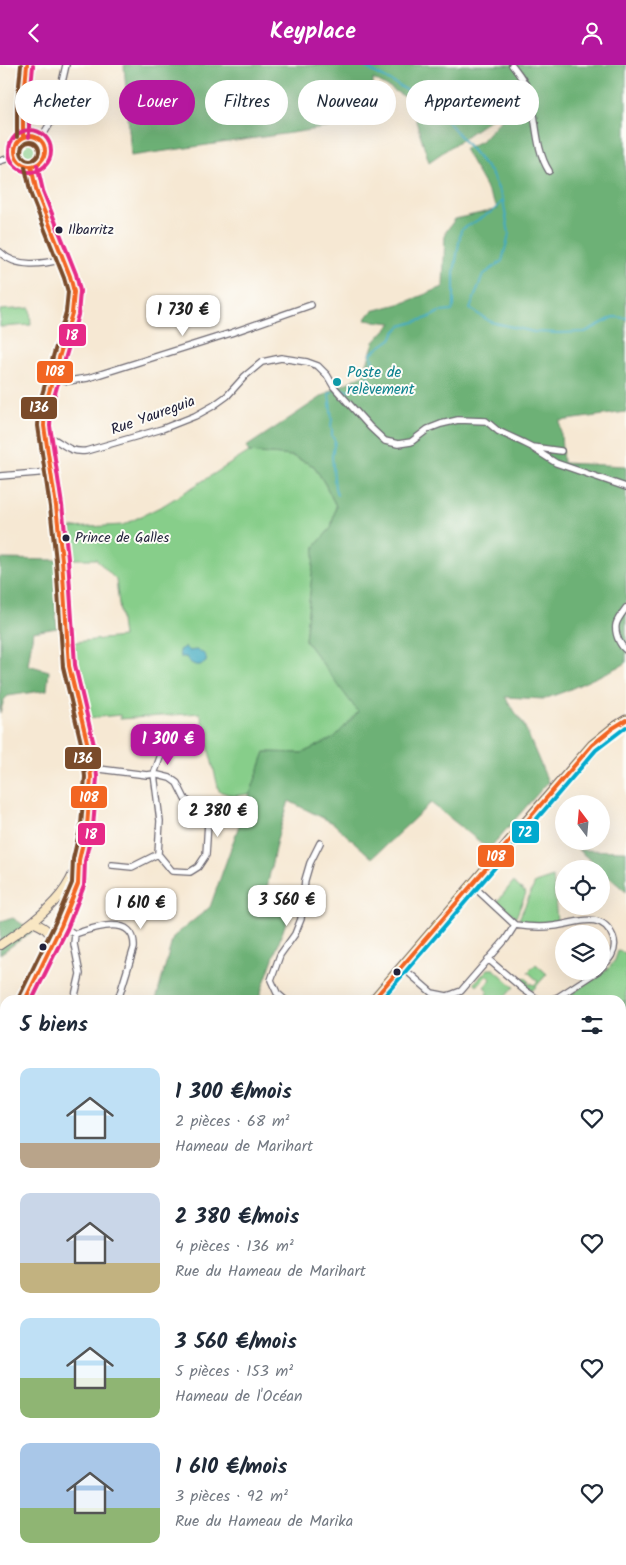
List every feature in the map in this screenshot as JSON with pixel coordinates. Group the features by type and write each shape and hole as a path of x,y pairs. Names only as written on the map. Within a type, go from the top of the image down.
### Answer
{"main road":[{"path":"23,137 23,107 27,65"},
{"path":"32,136 40,140 45,148 43,158 31,166 22,163 16,156 17,143 23,137 32,136"},
{"path":"27,995 61,926 78,884 80,860 87,826 91,768 70,666 62,560 44,426 45,406 72,313 72,282 38,193 31,166"},
{"path":"377,995 592,745 626,720"},
{"path":"0,945 45,912 62,892 80,860"},
{"path":"32,922 47,929 53,941"}],"street":[{"path":"40,140 54,117 66,65"},
{"path":"512,65 527,87 530,95 543,161 549,171"},
{"path":"0,159 16,156"},
{"path":"0,251 12,261 24,264 64,259"},
{"path":"54,376 68,381 88,378 231,333 311,305"},
{"name":"Rue Yaureguia","path":"45,435 76,452 86,451 162,429 213,406 227,396 262,362 281,358 307,362 318,366 370,427 386,441 398,444 411,441 428,429 458,420 486,421 498,431 532,447"},
{"path":"532,447 561,451"},
{"path":"532,447 556,463 626,487"},
{"path":"0,476 50,471"},
{"path":"626,608 616,622 615,632 622,647 626,650"},
{"path":"91,768 147,775 154,774 170,778 177,783 185,799 206,815 208,823 206,855 198,867 190,872 172,871 158,854 160,821 154,774 162,752"},
{"path":"279,995 270,980 280,955 295,934 300,919 307,872 320,843"},
{"path":"112,865 132,867 158,854"},
{"path":"472,885 515,925 531,927 555,926"},
{"path":"561,925 589,919 598,921 603,925"},
{"path":"61,926 75,934 104,925 111,925 123,928 132,935 134,948 120,995"},
{"path":"450,995 461,991 506,939 515,925"},
{"path":"610,932 615,946 610,960"},
{"path":"75,934 74,944 80,974 75,995"},
{"path":"488,959 531,995"},
{"path":"402,967 432,993 442,995"},
{"path":"561,995 584,980"},
{"path":"381,991 385,995"}],"green space":[{"path":"124,65 626,65 626,412 560,421 563,463 626,466 626,663 566,691 544,699 505,697 524,725 548,782 489,849 431,803 372,858 333,823 289,801 277,839 264,902 288,917 260,995 157,995 173,937 210,907 265,752 302,753 334,738 358,712 305,640 315,546 331,528 336,506 314,466 292,456 249,452 246,447 332,390 363,375 374,342 392,323 365,320 372,311 406,302 443,287 445,233 455,219 498,209 464,149 481,141 496,125 539,125 539,80 406,80 406,97 396,92 396,80 298,80 298,125 346,125 131,156 129,125 195,125 195,80 125,80"},
{"path":"417,125 482,125 429,162"},
{"path":"30,139 38,142 41,150 38,158 30,161 22,158 19,150 22,142"},
{"path":"30,308 31,325 0,327 0,310"},
{"path":"249,452 292,456 314,466 336,506 331,528 315,547 305,640 359,712 334,738 302,753 265,752 250,794 233,796 219,791 200,713 120,719 120,715 89,718 77,671 74,642 123,637 116,580 96,559 74,559 71,528 123,525 164,505"},
{"path":"0,559 58,560 54,586 57,628 33,632 28,665 49,671 47,690 8,696 4,700 0,713"},
{"path":"626,725 626,729 588,762 556,795 600,744"},
{"path":"578,850 626,851 626,892 610,878 610,860 590,860"},
{"path":"553,877 557,921 533,923 519,919 535,883"},
{"path":"513,882 526,893 516,917 497,902"},
{"path":"13,918 33,931 0,954 0,922"},
{"path":"618,951 626,953 626,995 570,995 592,980 610,980 610,967"},
{"path":"536,964 547,974 532,991 521,981 524,977 529,981 530,985 531,983 534,985 538,981 528,972"},
{"path":"488,969 494,969 514,987 507,995 487,995 488,991 484,987 491,979 487,975 477,986 474,983"}],"water":[{"path":"185,647 189,651 196,650 202,653 206,657 206,662 195,665 186,657 180,657 179,650"}],"waterway":[{"path":"361,65 434,105 491,173 503,200 509,234 502,261 483,275 470,309 491,322 534,332 585,332 614,317 626,318"},
{"path":"339,388 348,391 365,382 373,365 371,353 391,339 401,326 428,318 439,312 452,311 454,306 454,273 461,230 496,209 503,200"},
{"path":"332,392 329,394 332,436 335,441 332,456 337,495"}],"transit line":[{"name":"136","path":"17,137 17,106 21,65"},
{"name":"108","path":"23,137 23,107 27,65"},
{"name":"18","path":"29,137 29,107 33,66"},
{"name":"18","path":"34,130 42,133 48,139 51,151 48,163 42,169 26,172 18,169 12,163 9,147 12,139 18,133 34,130"},
{"name":"108","path":"30,136 41,140 45,151 41,162 30,166 19,162 15,151 19,140 30,136"},
{"name":"136","path":"30,142 36,145 39,151 36,157 30,160 24,157 21,151 24,145 30,142"},
{"name":"18","path":"34,995 67,929 84,886 85,861 93,827 97,777 94,745 75,665 68,559 50,426 51,407 78,315 80,291 76,274 43,191 37,165"},
{"name":"108","path":"27,995 61,926 78,884 79,860 87,826 91,777 88,746 69,666 62,560 44,426 45,406 72,313 74,292 70,276 37,193 31,166"},
{"name":"136","path":"20,995 72,883 73,859 81,825 85,777 82,747 63,667 56,561 38,426 39,405 66,312 68,292 31,195 25,167"},
{"name":"108","path":"377,995 592,745 626,720"},
{"name":"72","path":"385,995 596,750 626,727"}],"place":[{"name":"Ilbarritz","path":"59,230"},
{"name":"Poste de relèvement","path":"337,382"},
{"name":"Prince de Galles","path":"66,538"}]}
